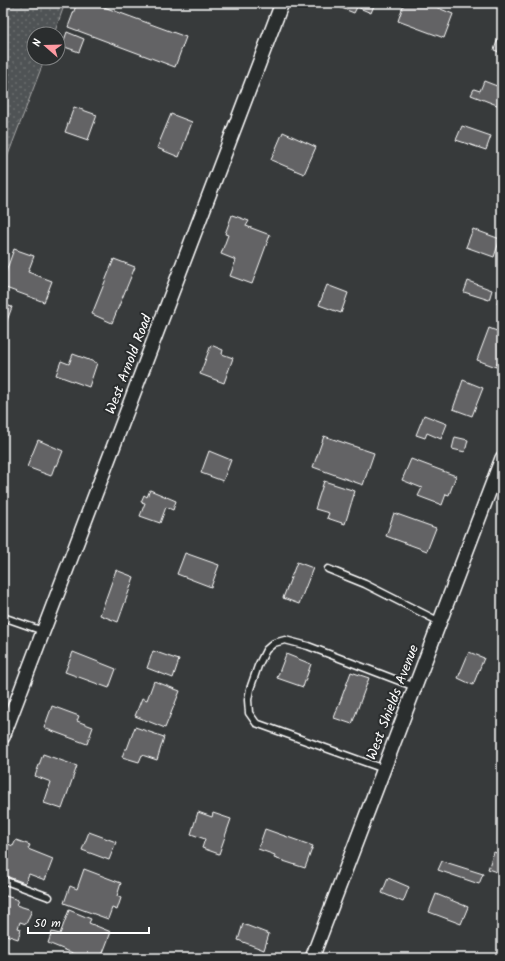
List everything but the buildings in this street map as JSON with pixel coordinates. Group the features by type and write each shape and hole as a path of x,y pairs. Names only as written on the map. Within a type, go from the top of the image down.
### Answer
{"street":[{"name":"West Arnold Road","path":"3,737 282,3"},
{"name":"West Shields Avenue","path":"312,958 502,458"}],"lane":[{"path":"328,569 365,584 440,622"},
{"path":"3,616 43,631"},
{"path":"384,769 256,723 249,713 248,700 258,666 266,650 274,643 285,640 308,646 415,687"},
{"path":"3,880 49,897"}],"shaded area":[{"path":"3,3 65,3 57,26 26,26 26,66 42,66 3,168"}]}
